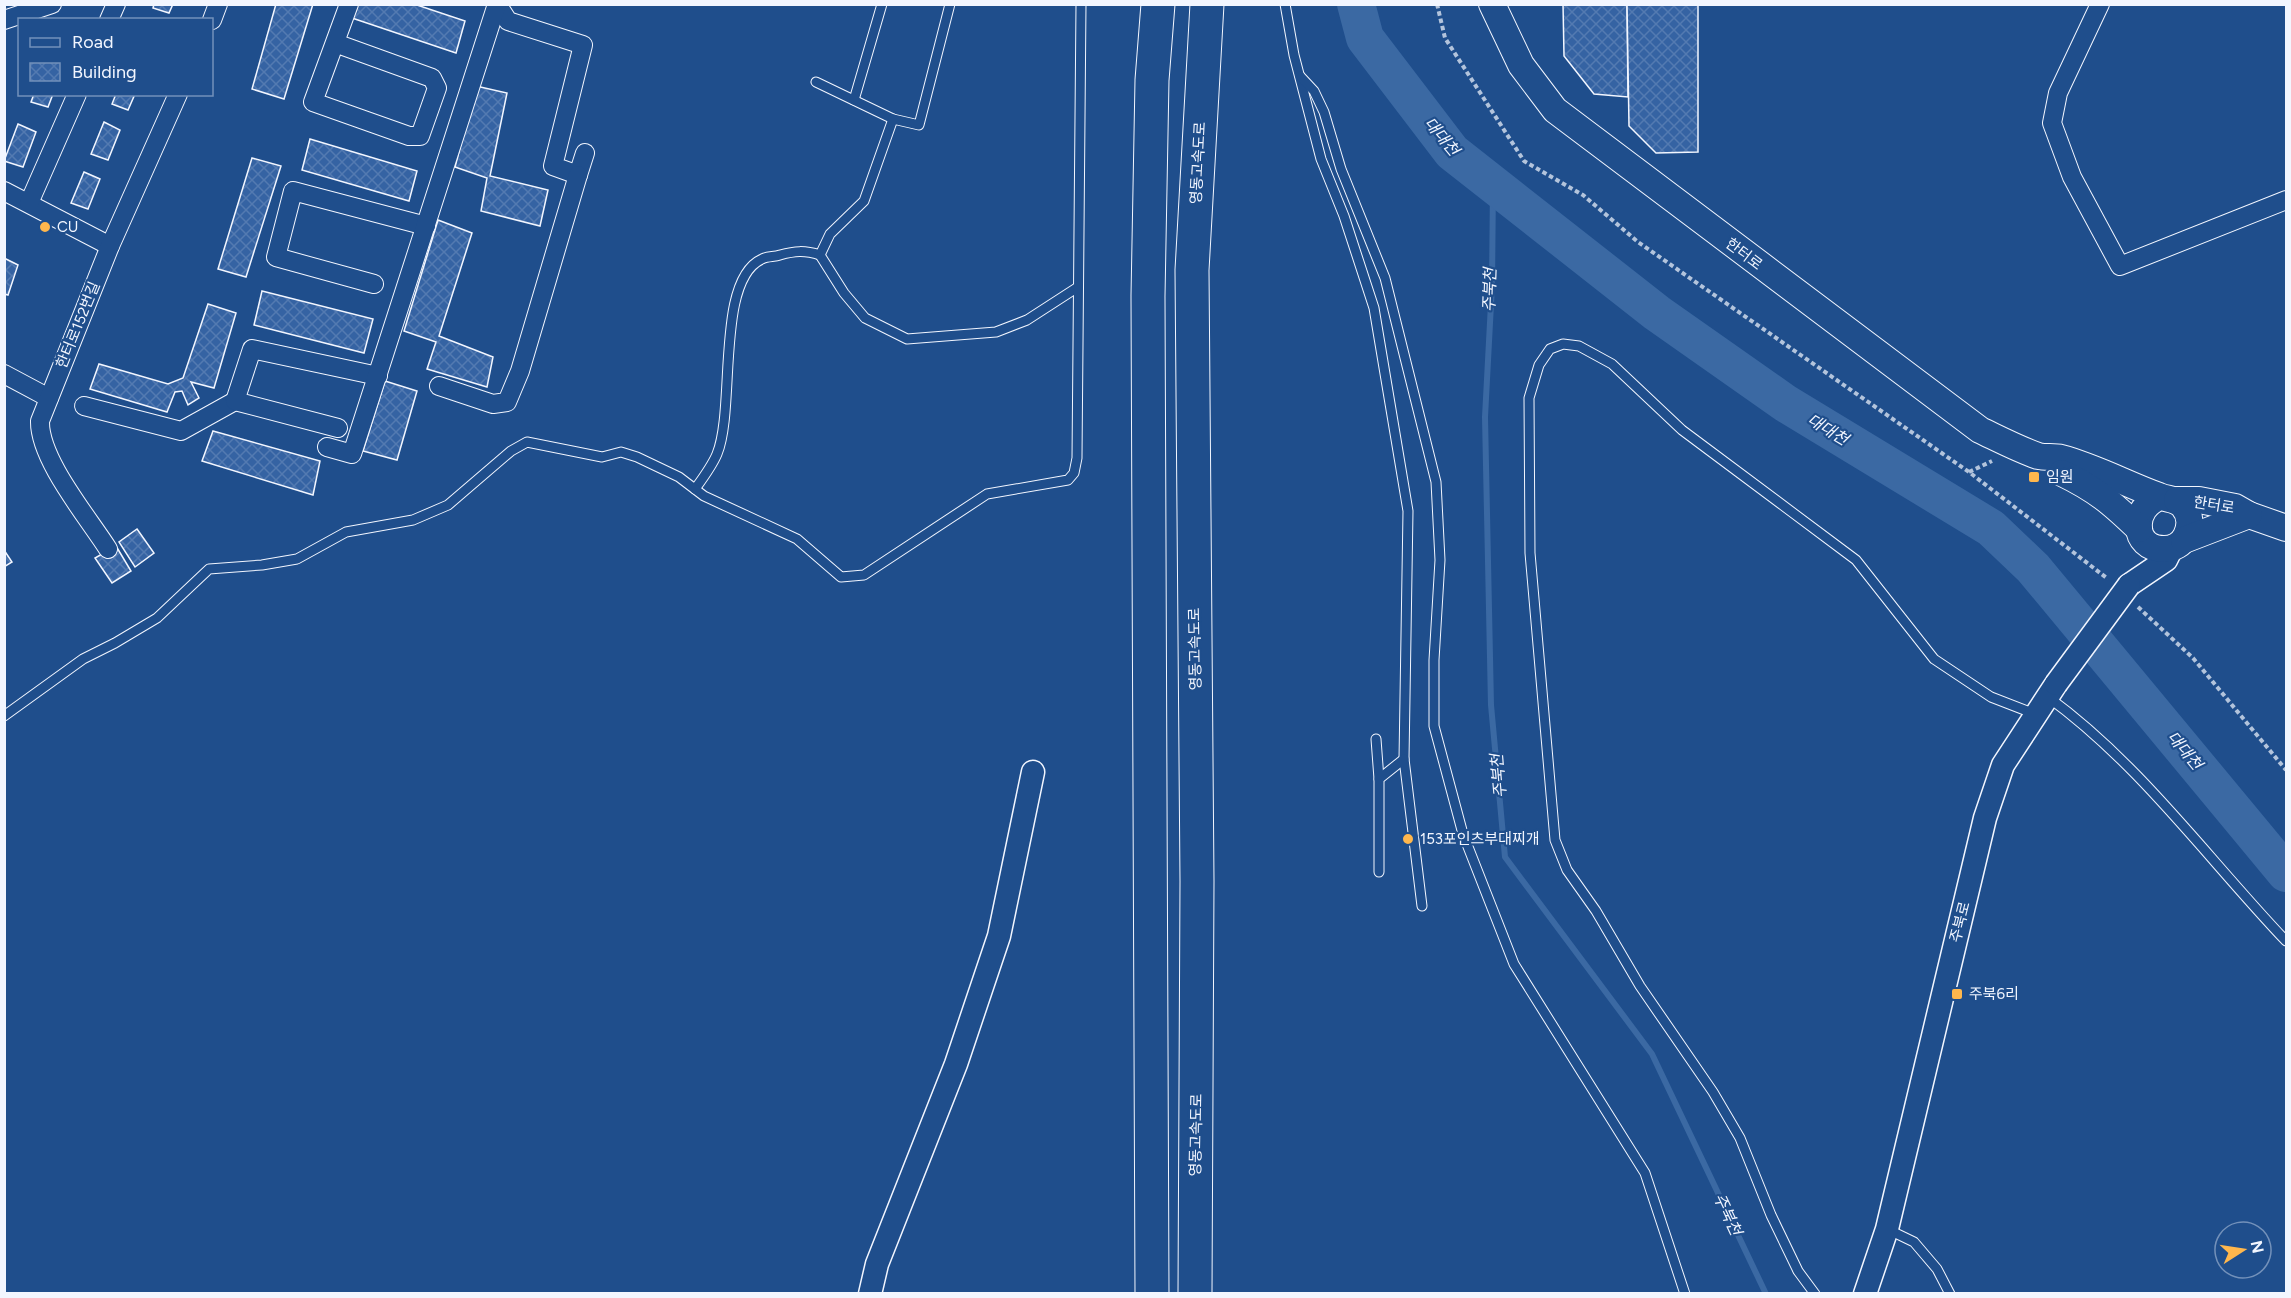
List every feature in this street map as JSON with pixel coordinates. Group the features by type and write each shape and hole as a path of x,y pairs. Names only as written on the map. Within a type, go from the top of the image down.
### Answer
{"highway":[{"path":"1152,1293 1148,296 1152,80 1158,4"},
{"name":"영동고속도로","path":"1195,1293 1197,881 1192,270 1207,4"},
{"path":"1194,1210 1206,1293"}],"main road":[{"name":"한터로","path":"1492,4 1521,64 1555,110 1980,430 2041,457 2051,468 2093,488 2109,499 2140,533"},
{"name":"한터로","path":"2041,457 2059,457 2169,499 2199,500 2235,507 2249,516 2286,528"},
{"path":"2169,499 2188,513 2190,522 2178,544 2156,548 2140,533 2138,521 2145,505 2169,499"},
{"name":"한터로","path":"2178,544 2249,516"}],"street":[{"path":"4,20 52,4"},
{"path":"110,18 116,4"},
{"path":"335,43 432,78 436,88 420,136 409,136 313,102 349,4"},
{"path":"2100,4 2058,93 2052,123 2072,177 2120,266 2286,200"},
{"path":"497,5 508,21 583,45 553,166 578,176"},
{"path":"327,447 352,454 497,5"},
{"path":"29,203 76,96"},
{"name":"한터로152번길","path":"108,549 49,457 40,434 40,421 110,246 177,96"},
{"path":"439,386 493,404 507,402 520,371 585,153"},
{"path":"4,191 110,246"},
{"path":"374,284 276,257 293,191 426,226"},
{"path":"84,405 181,431 235,401 252,349 378,376"},
{"path":"4,374 49,398"},
{"path":"235,401 339,428"},
{"name":"주북로","path":"2126,591 2135,566 2144,554 2140,533"},
{"name":"주북로","path":"1865,1293 1887,1229 1985,818 2003,765 2046,698 2126,591 2166,560 2178,544"},
{"path":"870,1293 877,1264 956,1064 999,936 1033,772"}],"lane":[{"path":"854,100 882,4"},
{"path":"816,82 893,118 919,125 950,4"},
{"path":"4,716 83,659 115,644 157,618 209,569 262,565 297,559 346,532 413,520 448,505 511,451 527,442 602,456 621,453 637,457 679,477 695,489 797,538 841,577 864,575 987,494 1068,480 1074,474 1077,458 1081,4"},
{"path":"1285,4 1321,159 1344,216 1374,308 1408,511 1404,759 1422,906"},
{"path":"1300,76 1314,91 1324,112 1341,169 1384,278 1436,482 1440,560 1434,660 1434,726 1463,834 1514,964 1645,1173 1685,1293"},
{"path":"820,255 830,234 864,201 893,118"},
{"path":"695,489 717,453 727,400 734,296 746,273 761,259 791,251 806,251 820,255 844,292 865,318 907,339 996,332 1027,320 1078,287"},
{"path":"1815,1293 1798,1271 1771,1215 1740,1138 1713,1092 1640,986 1596,911 1567,870 1555,840 1530,553 1528,472 1529,398 1539,365 1550,349 1563,344 1579,346 1612,364 1682,430 1856,560 1934,659 1990,697 2046,698 2087,726 2134,771 2286,941"},
{"path":"1376,739 1379,779 1379,872"},
{"path":"1379,779 1404,759"},
{"path":"1887,1229 1914,1242 1937,1269 1950,1293"}],"path":[{"path":"1437,4 1445,38 1524,161 1583,195 1638,242 1969,472 2126,591 2193,658 2286,770"}],"building":[{"path":"154,4 173,4 169,13 153,8"},
{"path":"276,4 313,4 284,99 252,89"},
{"path":"354,4 414,4 465,21 456,53 349,17"},
{"path":"1563,4 1627,4 1628,97 1594,94 1564,56"},
{"path":"1627,4 1698,4 1698,152 1656,153 1629,126"},
{"path":"476,86 507,93 490,176 548,190 540,226 481,211 487,178 455,167"},
{"path":"33,96 52,96 48,107 31,102"},
{"path":"115,96 134,96 128,110 112,104"},
{"path":"104,122 120,130 108,160 91,154"},
{"path":"18,124 36,132 23,167 4,161"},
{"path":"310,139 417,171 409,201 302,170"},
{"path":"252,158 281,166 246,277 218,269"},
{"path":"84,172 100,179 88,209 71,203"},
{"path":"438,220 472,233 439,336 493,357 487,387 427,369 436,342 404,331"},
{"path":"4,258 18,265 8,295 4,294"},
{"path":"262,291 373,319 364,353 254,325"},
{"path":"208,304 236,313 214,388 191,382 199,398 188,405 182,391 175,392 167,412 90,389 99,364 168,384 183,378"},
{"path":"385,381 417,391 397,460 363,451"},
{"path":"213,431 320,461 313,495 202,461"},
{"path":"137,529 154,553 135,567 119,542"},
{"path":"116,546 131,571 112,583 95,558"},
{"path":"4,550 12,562 4,567"}],"waterway":[{"name":"대대천","path":"1356,4 1365,38 1452,152 1657,313 1785,403 1991,528 2033,568 2286,873"},
{"name":"주북천","path":"1493,184 1492,285 1485,417 1491,705 1505,857 1652,1054 1766,1294"}],"place":[{"name":"CU","path":"45,227"},
{"name":"임원","path":"2034,477"},
{"name":"153포인츠부대찌개","path":"1408,839"},
{"name":"주북6리","path":"1957,994"}]}
